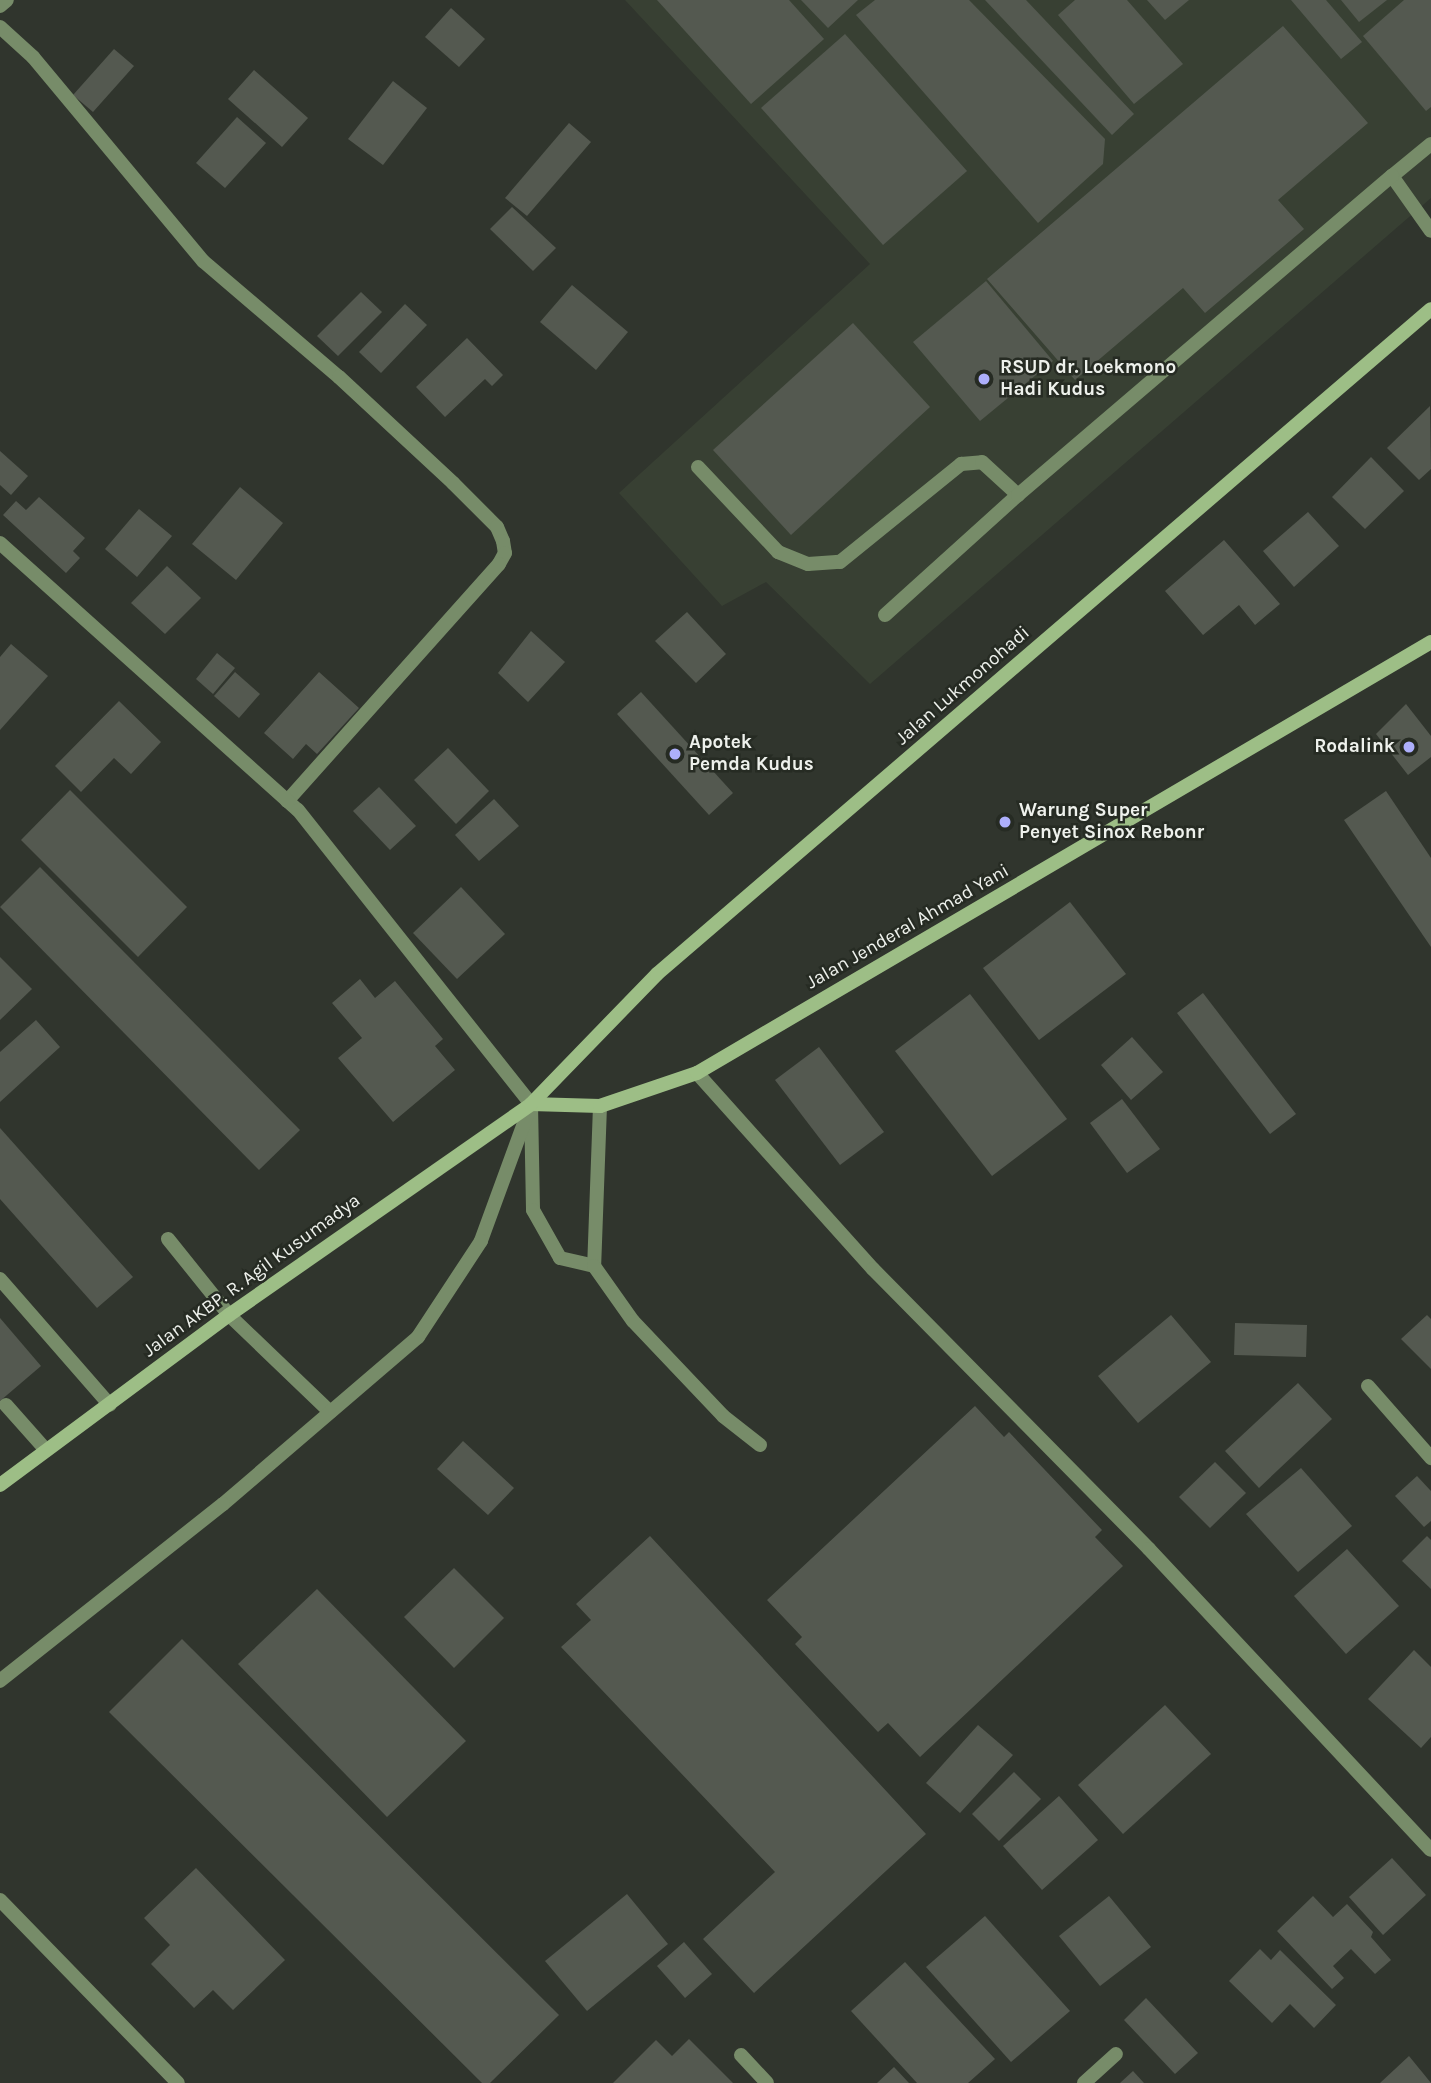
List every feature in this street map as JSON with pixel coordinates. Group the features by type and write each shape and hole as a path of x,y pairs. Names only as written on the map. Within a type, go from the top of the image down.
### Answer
{"main road":[{"name":"Jalan Lukmonohadi","path":"531,1104 657,974 1431,309"},
{"name":"Jalan Jenderal Ahmad Yani","path":"531,1104 600,1106 697,1073 1431,642"},
{"name":"Jalan AKBP. R. Agil Kusumadya","path":"0,1485 229,1315 531,1104"}],"street":[{"path":"0,6 7,0"},
{"path":"0,27 33,57 203,261 349,385 497,527 503,541 505,553 499,564 287,801"},
{"path":"885,615 1018,495 1431,144"},
{"path":"1392,176 1431,231"},
{"path":"698,467 778,552 808,564 840,562 961,464 982,462 1018,495"},
{"path":"0,544 287,801 531,1104 533,1210 560,1258 594,1266"},
{"path":"697,1073 873,1269 1149,1549 1431,1850"},
{"path":"0,1681 223,1504 418,1337 471,1260 531,1104"},
{"path":"600,1106 594,1266 633,1321 723,1416 760,1445"},
{"path":"168,1239 229,1315 330,1412"},
{"path":"0,1279 110,1405"},
{"path":"1368,1386 1431,1458"},
{"path":"6,1405 46,1450"},
{"path":"3,1908 178,2083"},
{"path":"1084,2083 1116,2054"},
{"path":"741,2055 767,2083"}],"shaded area":[{"name":"RSUD dr. Loekmono Hadi Kudus","path":"625,0 1431,0 1431,198 870,684 766,582 722,606 619,493 870,264"}],"building":[{"path":"657,0 789,0 824,39 751,104"},
{"path":"801,0 858,0 828,28"},
{"path":"875,0 969,0 1105,139 1103,164 1038,223 856,15"},
{"path":"985,0 1026,0 1134,114 1112,135"},
{"path":"1075,0 1127,0 1183,64 1134,104 1058,15"},
{"path":"1147,0 1189,0 1165,20"},
{"path":"1291,0 1326,0 1362,42 1341,59"},
{"path":"1341,0 1387,0 1359,22"},
{"path":"1404,0 1431,0 1431,107 1426,111 1363,36"},
{"path":"451,8 485,39 459,67 425,37"},
{"path":"1283,26 1368,123 1278,200 1304,229 1205,313 1183,288 1075,380 987,279"},
{"path":"845,34 967,171 883,245 761,108"},
{"path":"114,49 134,66 93,112 73,95"},
{"path":"254,70 308,118 282,147 228,99"},
{"path":"393,81 427,108 383,165 348,139"},
{"path":"237,117 266,143 225,188 196,163"},
{"path":"569,123 591,142 527,216 505,198"},
{"path":"512,207 556,248 533,271 490,229"},
{"path":"986,281 1053,361 980,421 913,342"},
{"path":"572,285 628,332 596,370 540,322"},
{"path":"361,292 382,312 338,356 317,336"},
{"path":"405,304 427,325 381,373 359,352"},
{"path":"853,323 930,407 791,535 713,450"},
{"path":"467,338 503,375 492,386 485,379 445,417 416,387"},
{"path":"1430,406 1431,469 1419,480 1387,448"},
{"path":"0,451 28,476 11,495 0,485"},
{"path":"1371,457 1404,491 1365,529 1332,497"},
{"path":"240,487 283,523 236,580 192,544"},
{"path":"39,497 85,538 73,551 80,558 66,573 3,515 16,501 26,510"},
{"path":"139,509 172,536 137,577 105,549"},
{"path":"1308,512 1339,546 1294,587 1263,551"},
{"path":"1224,540 1280,604 1255,625 1239,605 1203,635 1165,591"},
{"path":"167,566 201,598 165,634 131,603"},
{"path":"687,612 726,654 696,683 655,641"},
{"path":"531,631 565,662 528,702 498,673"},
{"path":"11,644 48,676 0,730 0,657"},
{"path":"217,653 235,668 213,694 196,679"},
{"path":"235,672 260,694 239,718 214,696"},
{"path":"319,672 359,708 317,754 306,744 293,759 264,733"},
{"name":"Apotek Pemda Kudus","path":"641,692 733,793 709,815 617,714"},
{"path":"119,701 161,742 131,774 114,758 81,792 55,766"},
{"name":"Rodalink","path":"1406,704 1431,736 1431,757 1408,775 1376,734"},
{"path":"448,748 489,791 456,824 414,780"},
{"path":"379,787 416,826 390,850 353,811"},
{"path":"70,790 187,907 138,957 21,840"},
{"path":"1386,791 1431,858 1431,947 1344,820"},
{"path":"494,799 519,826 479,861 455,835"},
{"path":"40,867 300,1130 259,1170 0,907"},
{"path":"461,887 505,934 457,979 413,933"},
{"path":"1070,902 1126,974 1039,1040 983,968"},
{"path":"0,957 32,989 0,1020"},
{"path":"360,979 375,998 395,981 443,1039 435,1046 455,1070 393,1122 338,1058 362,1038 332,1003"},
{"path":"1203,993 1296,1114 1270,1134 1177,1013"},
{"path":"970,994 1067,1119 992,1176 895,1051"},
{"path":"36,1020 60,1047 0,1102 0,1052"},
{"path":"1132,1037 1163,1072 1131,1100 1101,1065"},
{"path":"819,1047 884,1132 840,1165 775,1080"},
{"path":"1122,1099 1160,1149 1127,1173 1090,1123"},
{"path":"0,1128 133,1277 97,1308 0,1199"},
{"path":"1171,1315 1211,1362 1138,1423 1098,1376"},
{"path":"1427,1315 1431,1319 1431,1369 1401,1339"},
{"path":"0,1318 41,1366 0,1401"},
{"path":"1235,1323 1307,1325 1306,1357 1234,1355"},
{"path":"1298,1383 1332,1419 1259,1488 1225,1451"},
{"path":"975,1406 1004,1437 1009,1432 1102,1530 1095,1537 1123,1566 920,1757 888,1723 878,1732 795,1644 802,1637 767,1600"},
{"path":"463,1441 514,1488 488,1515 437,1469"},
{"path":"1215,1462 1246,1493 1210,1528 1179,1497"},
{"path":"1301,1468 1352,1526 1298,1572 1246,1514"},
{"path":"1417,1476 1431,1491 1431,1521 1424,1527 1395,1496"},
{"path":"650,1536 926,1834 754,1993 703,1939 775,1872 561,1647 591,1620 576,1604"},
{"path":"1427,1536 1431,1540 1431,1589 1402,1561"},
{"path":"1347,1549 1399,1606 1346,1654 1294,1596"},
{"path":"454,1568 504,1618 454,1668 404,1617"},
{"path":"317,1589 466,1741 387,1817 238,1664"},
{"path":"182,1639 559,2015 490,2083 482,2083 109,1712"},
{"path":"1414,1650 1431,1667 1431,1737 1421,1748 1368,1699"},
{"path":"1165,1705 1211,1754 1123,1834 1078,1785"},
{"path":"978,1725 1013,1755 960,1813 926,1783"},
{"path":"1014,1772 1041,1799 999,1841 972,1814"},
{"path":"1059,1796 1098,1840 1042,1890 1003,1846"},
{"path":"1392,1858 1426,1895 1383,1935 1349,1897"},
{"path":"196,1868 285,1960 233,2010 213,1990 194,2008 151,1964 170,1945 144,1918"},
{"path":"627,1894 668,1944 587,2011 545,1961"},
{"path":"1109,1896 1151,1947 1100,1986 1059,1936"},
{"path":"1313,1896 1333,1917 1347,1904 1373,1932 1371,1937 1391,1960 1375,1974 1351,1949 1333,1966 1344,1978 1332,1989 1277,1931"},
{"path":"985,1916 1070,2011 1011,2062 926,1967"},
{"path":"684,1942 712,1974 685,1998 657,1966"},
{"path":"1260,1949 1271,1960 1280,1950 1336,2005 1314,2028 1290,2004 1272,2023 1229,1981"},
{"path":"905,1962 995,2059 968,2083 917,2083 851,2011"},
{"path":"1146,1998 1198,2053 1175,2074 1124,2020"},
{"path":"689,2039 733,2083 613,2083 656,2040 672,2056"},
{"path":"1409,2056 1431,2083 1380,2083"},
{"path":"894,2067 909,2083 877,2083"},
{"path":"1133,2071 1144,2083 1120,2083"}],"place":[{"name":"RSUD dr. Loekmono Hadi Kudus","path":"984,379"},
{"name":"Rodalink","path":"1409,747"},
{"name":"Apotek Pemda Kudus","path":"675,754"},
{"name":"Warung Super Penyet Sinox Rebonr","path":"1005,822"}]}
